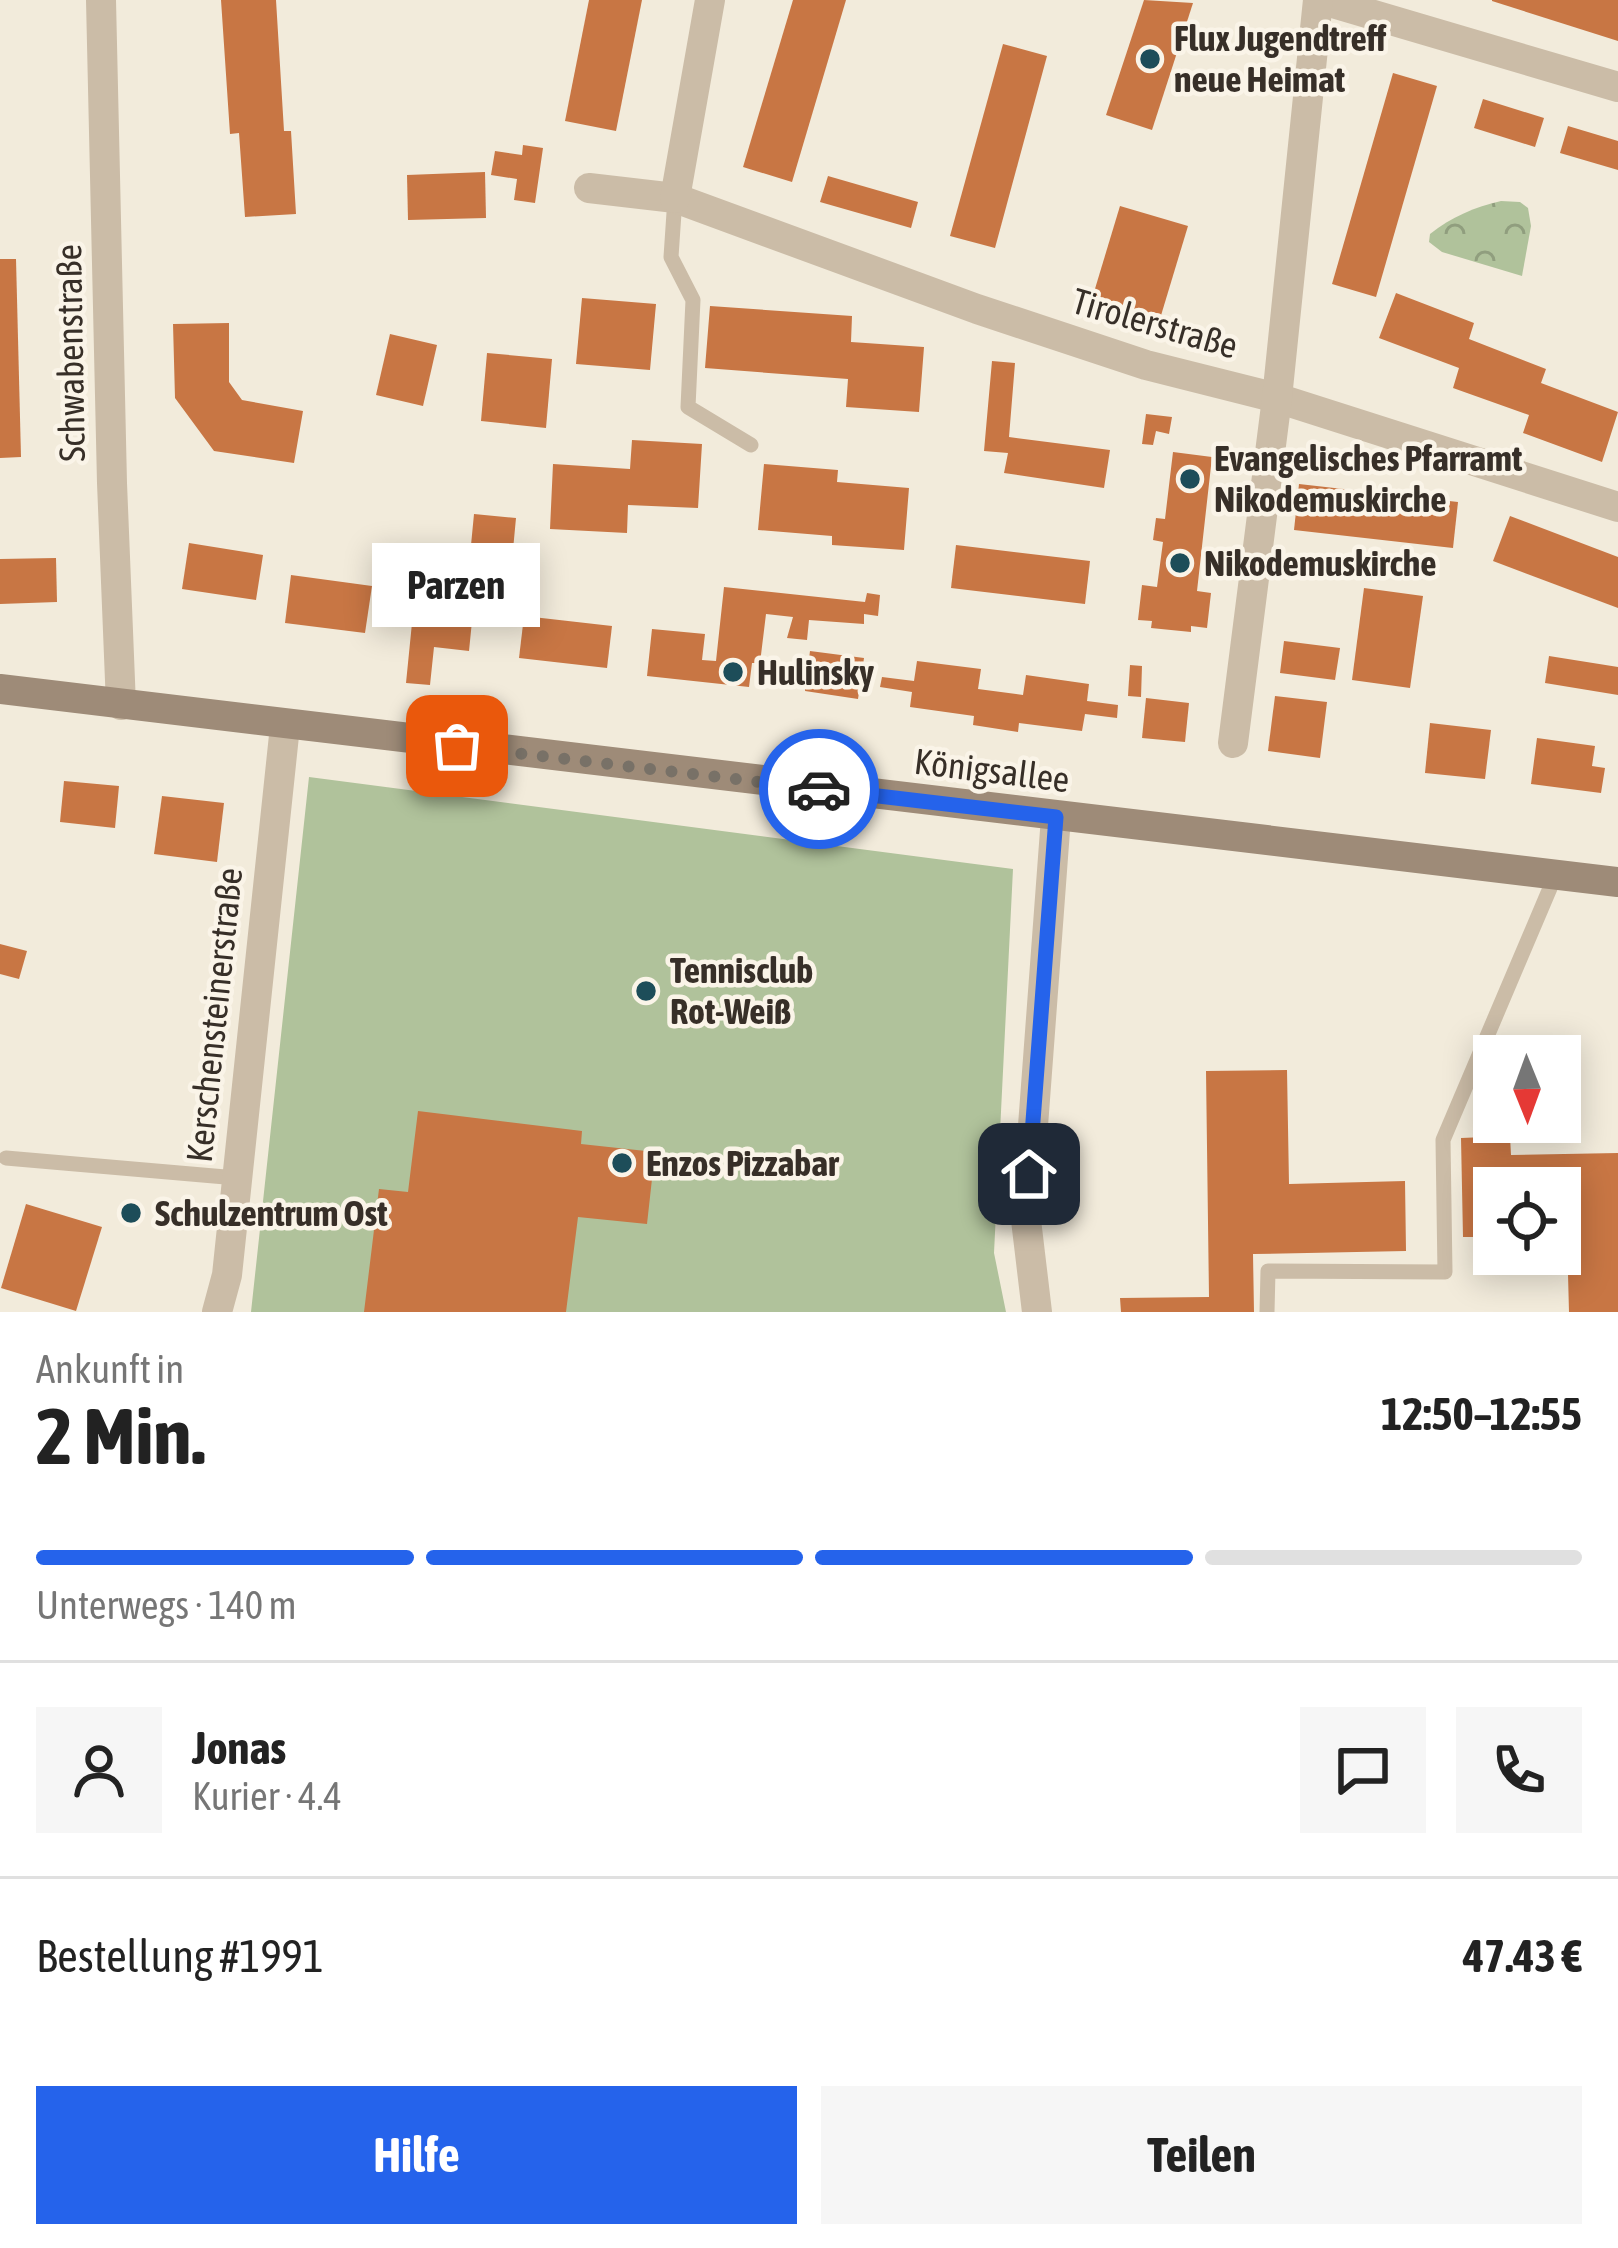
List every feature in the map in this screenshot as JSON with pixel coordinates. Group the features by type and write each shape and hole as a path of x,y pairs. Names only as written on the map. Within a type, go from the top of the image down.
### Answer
{"main road":[{"name":"Königsallee","path":"0,689 1618,882"}],"street":[{"name":"Schwabenstraße","path":"101,0 122,705"},
{"path":"675,198 710,0"},
{"path":"1233,743 1321,0 1618,87"},
{"name":"Tirolerstraße","path":"589,188 675,198 976,309 1618,507"},
{"name":"Kerschensteinerstraße","path":"217,1312 227,1275 285,726"},
{"path":"1037,1312 1026,1220 1056,817"}],"lane":[{"path":"675,198 671,257 693,300 688,407 751,445"},
{"path":"1267,1312 1268,1271 1445,1272 1443,1140 1556,874"},
{"path":"6,1158 237,1178"}],"green space":[{"path":"1501,201 1520,202 1528,208 1531,226 1522,276 1442,252 1429,242 1430,234 1446,223"},
{"name":"Tennisclub Rot-Weiß","path":"309,777 1013,869 994,1253 1006,1312 251,1312"}],"building":[{"path":"221,0 276,0 284,131 291,131 296,214 245,217 239,133 230,134"},
{"path":"589,0 642,0 616,131 565,121"},
{"path":"793,0 846,0 792,182 743,167"},
{"name":"Flux Jugendtreff neue Heimat","path":"1144,0 1193,3 1152,130 1106,115"},
{"path":"1618,0 1618,41 1492,1"},
{"path":"1003,44 1047,56 995,248 950,236"},
{"path":"1393,73 1437,86 1376,297 1332,284"},
{"path":"1483,99 1544,118 1535,147 1474,128"},
{"path":"1568,126 1618,141 1618,170 1560,153"},
{"path":"523,145 543,148 535,203 514,200 517,179 491,175 495,151 522,155"},
{"path":"485,172 486,218 408,220 407,175"},
{"path":"828,176 918,202 911,228 820,202"},
{"path":"1120,206 1188,226 1156,332 1088,312"},
{"path":"0,259 16,259 21,457 0,458"},
{"path":"1396,293 1474,323 1469,339 1546,369 1541,383 1618,412 1602,462 1523,433 1529,415 1453,388 1459,368 1379,338"},
{"path":"582,298 656,304 650,370 576,364"},
{"path":"710,306 852,316 851,342 924,347 919,412 846,407 848,379 705,368"},
{"path":"229,323 229,382 242,400 303,411 294,463 214,451 175,398 173,324"},
{"path":"390,334 437,345 423,406 376,395"},
{"path":"487,353 552,359 546,428 481,421"},
{"path":"992,361 1015,363 1009,437 1110,450 1104,488 1004,473 1008,453 984,451"},
{"path":"1146,414 1172,417 1169,434 1156,431 1153,445 1142,444"},
{"path":"632,440 702,444 698,508 628,505 627,533 550,529 553,464 630,469"},
{"name":"Nikodemuskirche","path":"1173,452 1212,457 1197,591 1211,593 1207,628 1191,626 1191,632 1151,628 1152,621 1138,620 1142,585 1157,587 1163,542 1153,540 1156,518 1165,519"},
{"path":"764,464 838,470 837,482 909,488 904,550 832,545 832,536 758,530"},
{"path":"1299,484 1458,502 1453,548 1294,530"},
{"path":"474,514 516,518 506,624 472,621 469,651 434,647 430,685 406,683 415,593 466,597"},
{"path":"1510,516 1618,557 1618,608 1493,561"},
{"path":"189,543 263,555 256,600 182,589"},
{"path":"956,545 1090,561 1085,604 951,588"},
{"path":"56,558 57,602 0,604 0,559"},
{"path":"291,575 372,586 365,633 285,623"},
{"path":"724,587 865,602 867,593 880,595 878,616 864,614 864,624 809,620 807,640 787,638 793,617 766,614 760,663 752,663 749,687 647,676 652,629 705,634 702,660 716,661"},
{"path":"1364,588 1423,596 1410,688 1352,680"},
{"path":"524,616 612,626 607,668 519,658"},
{"path":"1284,641 1340,648 1335,680 1280,673"},
{"path":"810,651 864,658 858,699 805,691"},
{"path":"1549,656 1618,667 1618,695 1545,683"},
{"path":"917,661 981,669 978,689 1023,695 1026,675 1089,684 1087,701 1118,705 1117,718 1085,714 1082,731 1019,723 1018,732 973,725 974,716 910,707 912,692 880,687 882,677 914,681"},
{"path":"1130,665 1142,666 1141,697 1128,696"},
{"path":"1275,696 1327,702 1320,758 1268,751"},
{"path":"1146,698 1189,703 1185,742 1142,738"},
{"path":"1430,723 1491,730 1485,779 1425,773"},
{"path":"1537,738 1595,746 1592,766 1605,768 1601,793 1531,784"},
{"path":"64,781 119,786 115,828 60,822"},
{"path":"162,796 224,803 217,862 154,854"},
{"path":"0,944 27,951 19,979 0,974"},
{"path":"1287,1070 1289,1184 1405,1181 1406,1251 1253,1254 1254,1312 1121,1312 1120,1298 1209,1297 1206,1071"},
{"path":"418,1111 582,1131 581,1144 655,1152 647,1224 578,1217 566,1312 364,1312 379,1189 408,1192"},
{"path":"1461,1138 1473,1138 1473,1143 1510,1143 1511,1155 1618,1153 1618,1312 1569,1312 1568,1275 1581,1275 1581,1167 1473,1167 1473,1237 1463,1237"},
{"path":"26,1204 102,1227 76,1311 1,1288"}],"way so far":[{"path":"457,746 819,789"}],"place":[{"name":"Flux Jugendtreff neue Heimat","path":"1150,59"},
{"name":"Evangelisches Pfarramt Nikodemuskirche","path":"1190,479"},
{"name":"Nikodemuskirche","path":"1180,563"},
{"name":"Hulinsky","path":"733,672"},
{"name":"Parzen","path":"457,746"},
{"name":"Tennisclub Rot-Weiß","path":"646,991"},
{"name":"Enzos Pizzabar","path":"622,1163"},
{"name":"Schulzentrum Ost","path":"131,1213"}],"route":[{"path":"819,789 1056,817 1029,1174"}]}
